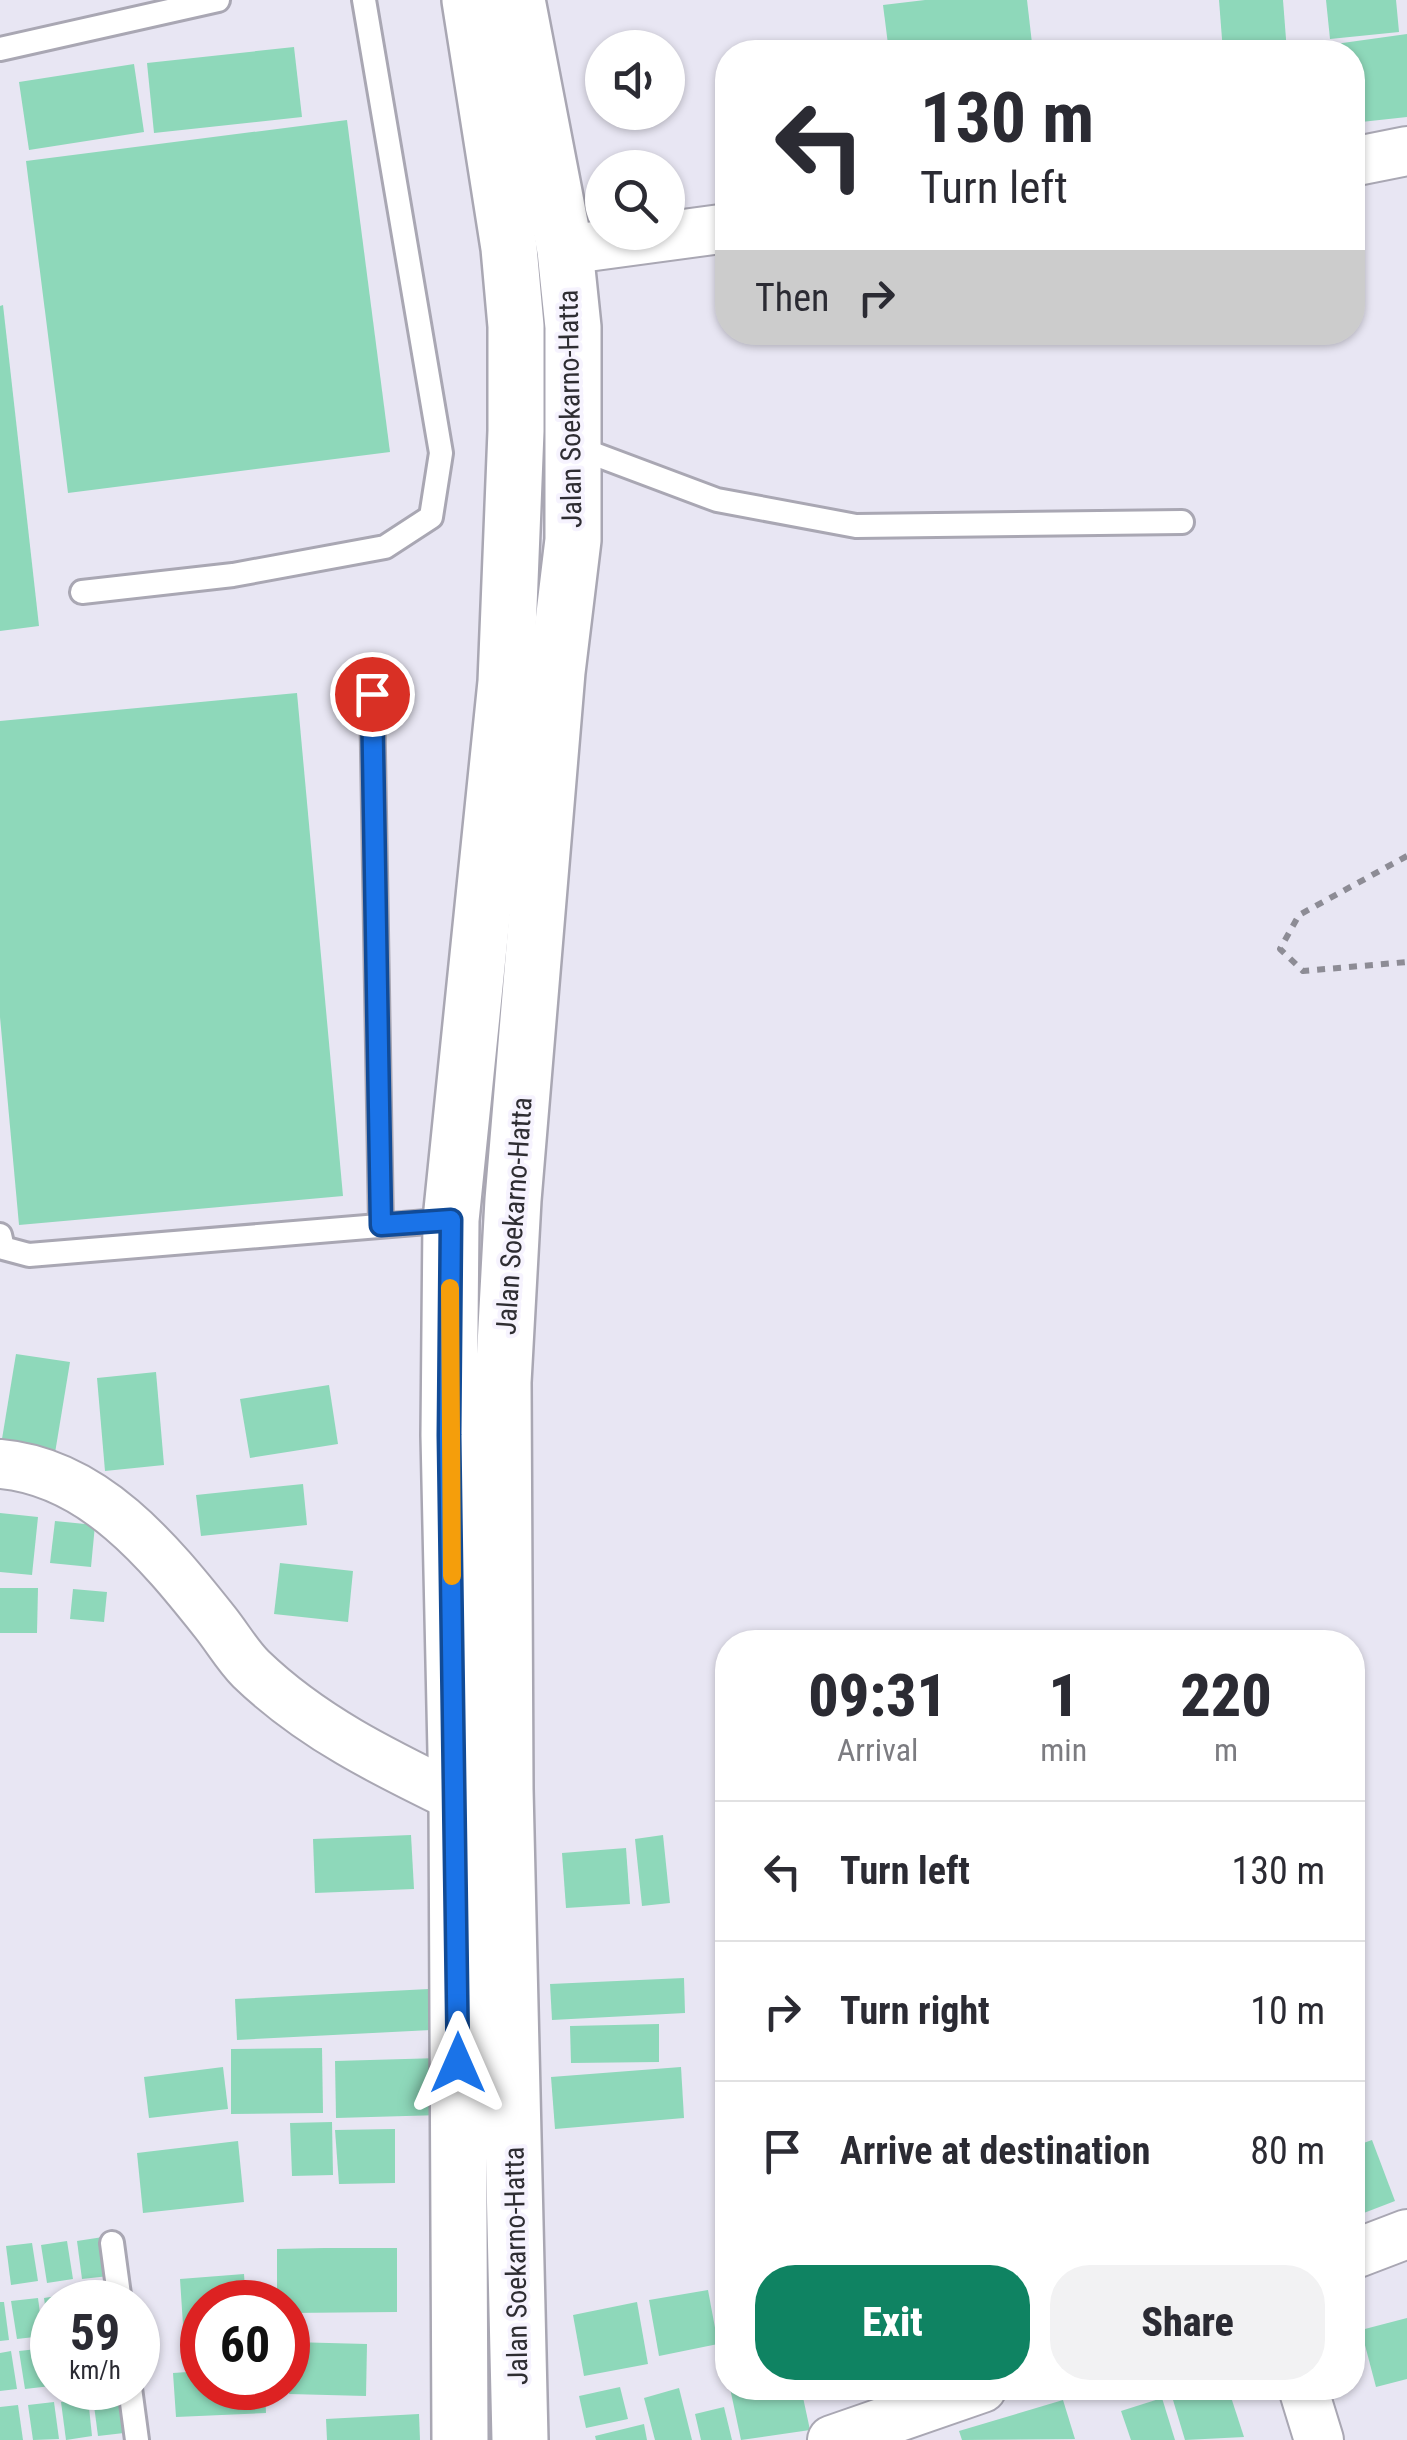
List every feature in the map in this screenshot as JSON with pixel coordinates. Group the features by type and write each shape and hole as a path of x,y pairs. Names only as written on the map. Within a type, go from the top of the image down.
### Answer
{"main road":[{"name":"Jalan Soekarno-Hatta","path":"460,2440 457,1798 449,1435 451,1220 506,682 516,431 516,326 509,248 470,0"},
{"name":"Jalan Soekarno-Hatta","path":"517,0 564,250 573,328 573,540 555,692 513,1200 503,1382 505,1789 520,2440"}],"street":[{"path":"1365,160 1407,152"},
{"path":"564,250 715,230"},
{"path":"0,1464 22,1466 72,1484 116,1510 212,1618 249,1667 310,1720 457,1798"},
{"path":"1365,2250 1407,2234"},
{"path":"832,2440 881,2432 954,2400"},
{"path":"1307,2400 1319,2440"}],"lane":[{"path":"0,49 218,0"},
{"path":"82,592 234,575 385,546 431,516 442,453 364,0"},
{"path":"573,446 717,500 856,526 1182,522"},
{"path":"372,694 381,1225"},
{"path":"0,1235 4,1248 29,1254 451,1220"},
{"path":"112,2243 117,2280"},
{"path":"132,2410 135,2440"}],"path":[{"path":"1407,856 1298,915 1280,949 1303,971 1407,962"}],"building":[{"path":"925,0 1027,0 1032,40 887,40 883,5"},
{"path":"1219,0 1283,0 1286,40 1222,40"},
{"path":"1326,0 1396,0 1399,32 1330,39"},
{"path":"1407,34 1407,117 1365,122 1364,40"},
{"path":"294,47 302,117 154,133 147,63"},
{"path":"134,64 144,132 29,150 19,82"},
{"path":"347,120 390,452 68,493 26,161"},
{"path":"3,305 39,626 0,631 0,306"},
{"path":"297,693 343,1196 19,1225 0,1017 0,721"},
{"path":"16,1354 70,1362 55,1453 1,1445"},
{"path":"156,1372 164,1465 105,1471 97,1378"},
{"path":"329,1385 338,1444 250,1458 240,1399"},
{"path":"303,1484 307,1525 201,1536 196,1495"},
{"path":"0,1513 38,1517 32,1575 0,1572"},
{"path":"55,1521 95,1525 91,1567 50,1563"},
{"path":"280,1563 353,1571 348,1622 274,1614"},
{"path":"0,1588 38,1588 37,1633 0,1633"},
{"path":"73,1589 107,1592 104,1622 70,1619"},
{"path":"411,1835 414,1889 315,1893 313,1839"},
{"path":"663,1835 670,1903 642,1906 635,1839"},
{"path":"626,1848 630,1904 566,1908 562,1853"},
{"path":"684,1978 685,2013 552,2020 550,1984"},
{"path":"429,1989 431,2030 237,2040 235,1999"},
{"path":"659,2024 659,2062 571,2063 570,2026"},
{"path":"322,2048 323,2113 231,2114 231,2049"},
{"path":"440,2058 441,2115 336,2118 335,2061"},
{"path":"223,2067 228,2109 149,2118 144,2077"},
{"path":"681,2067 684,2118 555,2129 551,2077"},
{"path":"332,2122 333,2175 292,2176 290,2123"},
{"path":"395,2129 395,2183 339,2184 335,2130"},
{"path":"1372,2140 1395,2201 1365,2213 1365,2142"},
{"path":"238,2141 244,2202 143,2213 137,2153"},
{"path":"103,2237 109,2276 82,2279 77,2241"},
{"path":"67,2241 73,2279 47,2280 41,2245"},
{"path":"32,2243 38,2280 11,2285 6,2246"},
{"path":"397,2248 397,2312 310,2313 310,2280 277,2280 277,2249"},
{"path":"244,2274 244,2280 180,2280"},
{"path":"708,2290 715,2345 659,2356 649,2300"},
{"path":"30,2299 30,2338 17,2339 11,2301"},
{"path":"0,2302 4,2302 9,2340 0,2341"},
{"path":"637,2302 648,2364 584,2376 573,2315"},
{"path":"1407,2318 1407,2379 1376,2387 1365,2345 1365,2329"},
{"path":"310,2342 367,2344 366,2396 310,2395"},
{"path":"30,2350 30,2388 25,2389 19,2351"},
{"path":"11,2351 17,2389 0,2391 0,2353"},
{"path":"173,2373 180,2373 180,2410 266,2413 176,2417"},
{"path":"620,2387 628,2419 586,2428 579,2396"},
{"path":"679,2388 692,2440 655,2440 644,2398"},
{"path":"733,2400 804,2400 810,2430 741,2440"},
{"path":"1063,2400 1075,2439 962,2440 959,2431"},
{"path":"1163,2400 1175,2440 1131,2440 1121,2411"},
{"path":"1173,2400 1232,2400 1244,2437 1185,2440"},
{"path":"18,2405 23,2440 0,2440 0,2407"},
{"path":"28,2405 30,2410 55,2410 59,2439 33,2440"},
{"path":"724,2407 732,2440 701,2440 695,2414"},
{"path":"62,2410 89,2410 92,2436 66,2440"},
{"path":"95,2410 121,2410 124,2433 98,2436"},
{"path":"419,2414 420,2440 327,2440 326,2419"},
{"path":"644,2424 647,2440 596,2440 595,2436"}],"slow traffic":[{"path":"450,1288 452,1576"}],"route":[{"path":"372,694 381,1225 451,1220 449,1435 458,2063"}]}
